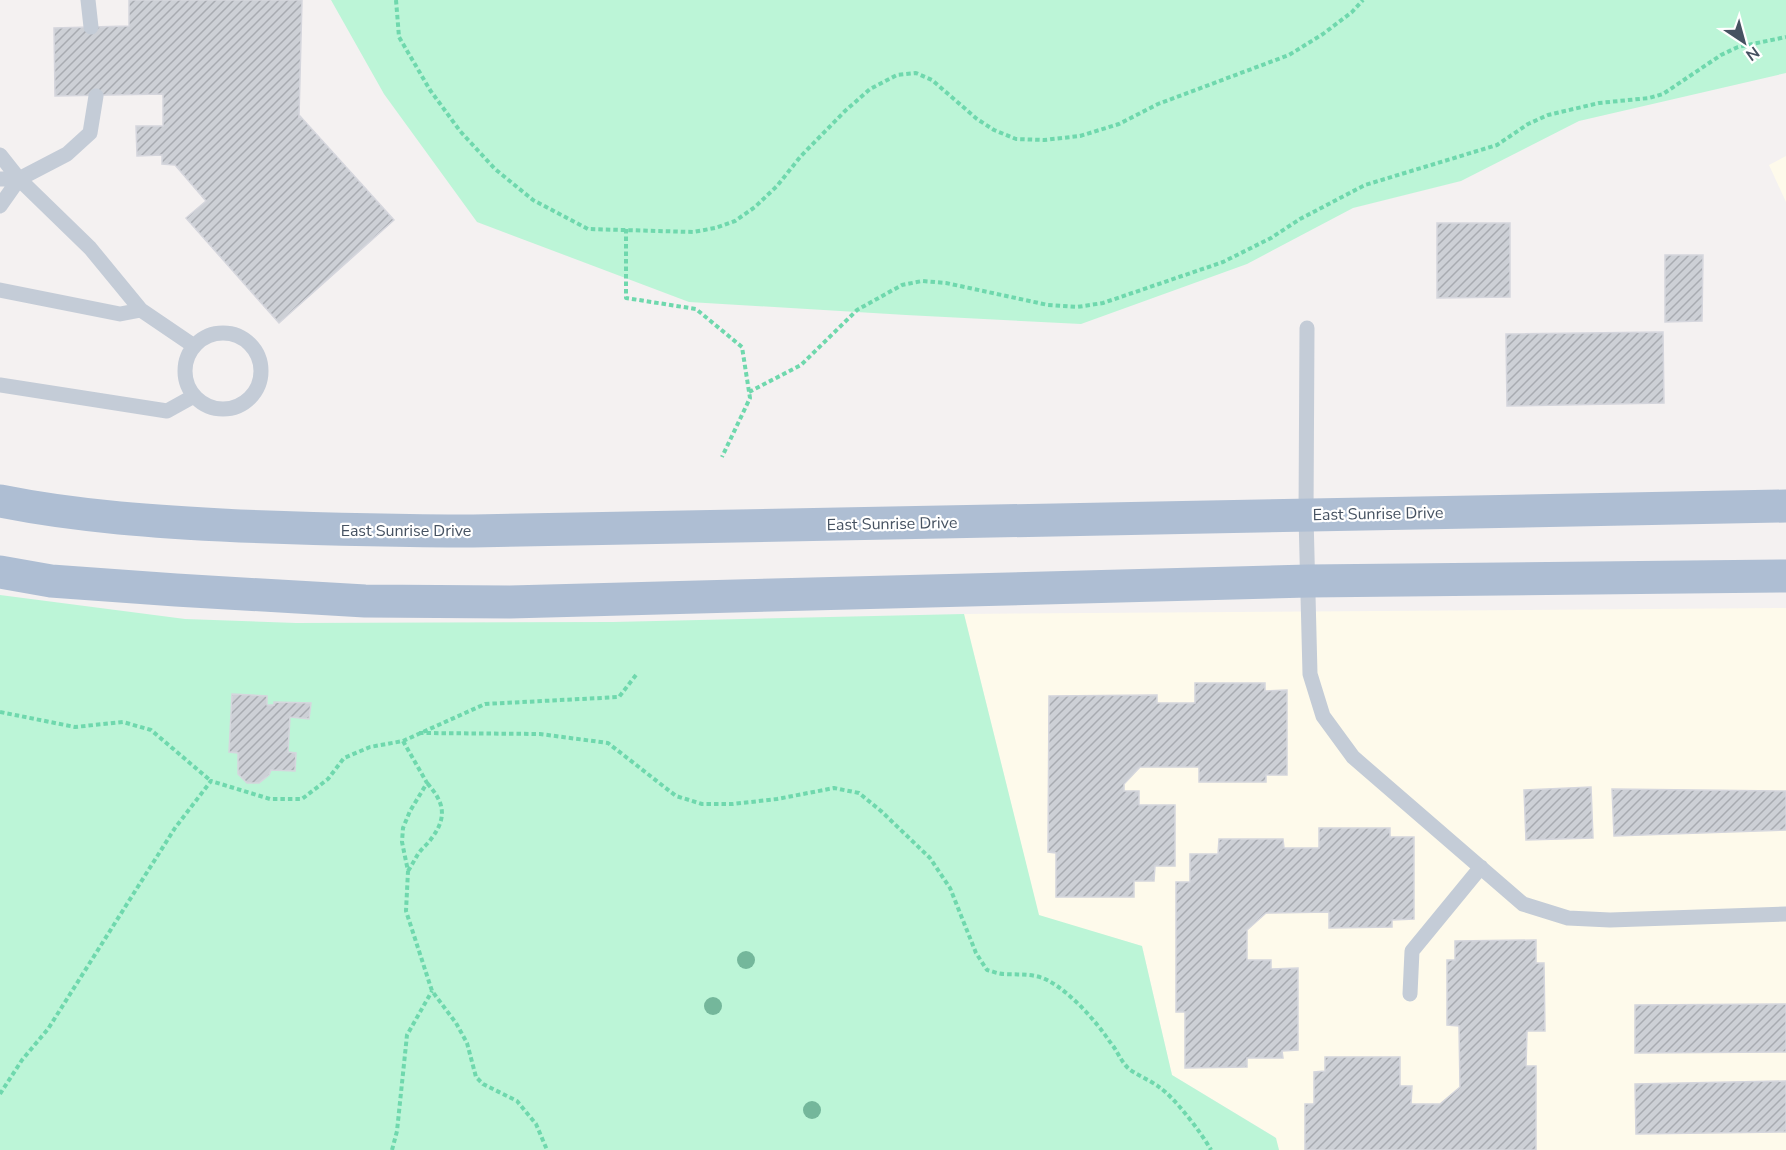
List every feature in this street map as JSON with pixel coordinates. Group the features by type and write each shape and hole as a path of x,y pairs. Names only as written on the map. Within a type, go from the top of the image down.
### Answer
{"main road":[{"name":"East Sunrise Drive","path":"0,501 148,522 361,531 473,531 1786,506"},
{"path":"0,572 51,581 176,590 365,601 487,602 1308,581 1786,576"}],"lane":[{"path":"88,0 91,27"},
{"path":"0,179 19,179 67,154 90,133 96,96"},
{"path":"0,155 19,179 90,248 141,310 194,346"},
{"path":"0,207 19,179"},
{"path":"0,290 120,314 141,310"},
{"path":"1307,328 1306,516 1310,674 1323,716 1353,757 1523,904 1568,918 1610,920 1786,914"},
{"path":"223,333 236,335 249,343 257,354 261,374 252,394 242,403 230,408 217,408 205,404 194,396 185,378 185,366 194,346 204,337 223,333"},
{"path":"0,386 167,411 194,396"},
{"path":"1410,994 1412,951 1481,867"}],"path":[{"path":"396,0 399,37 430,90 460,132 495,169 533,200 588,229 693,232 735,221 755,207 777,186 801,156 870,89 897,75 916,73 932,80 977,120 1016,139 1044,140 1080,136 1119,124 1158,104 1289,55 1323,34 1352,12 1363,0"},
{"path":"749,392 801,365 857,310 902,285 922,281 946,283 1048,305 1077,308 1103,303 1223,262 1365,185 1497,145 1528,124 1548,115 1599,103 1649,98 1663,94 1721,55 1738,47 1786,37"},
{"path":"626,229 626,298 696,309 742,347 750,398 722,457"},
{"path":"0,712 75,727 123,722 151,729 211,781 270,799 302,799 328,779 344,758 370,747 403,741 485,704 619,697 636,675"},
{"path":"419,733 540,734 608,743 676,796 702,804 733,804 834,788 859,793 930,858 950,888 976,954 987,970 1002,974 1026,974 1048,980 1081,1006 1111,1042 1130,1070 1162,1089 1205,1138 1211,1150"},
{"path":"403,741 442,804 442,815 435,834 419,852 408,871"},
{"path":"0,1095 22,1060 48,1029 175,828 211,781"},
{"path":"427,783 410,811 403,828 402,842 408,871 406,911 432,991 468,1043 476,1077 483,1084 517,1101 536,1124 547,1150"},
{"path":"392,1150 397,1131 407,1035 432,991"}],"shaded area":[{"path":"1786,156 1786,202 1769,165"},
{"path":"1786,608 1786,1150 1279,1150 1275,1137 1172,1075 1142,946 1039,916 964,614"}],"green space":[{"path":"331,0 1786,0 1786,73 1579,121 1461,181 1353,208 1247,264 1081,324 689,302 477,222 384,94"},
{"path":"0,595 185,619 296,623 613,622 964,614 1039,915 1142,946 1172,1075 1276,1138 1279,1150 0,1150"}],"building":[{"path":"129,0 302,0 299,117 394,220 279,323 186,218 206,201 175,165 162,164 162,155 137,156 136,126 163,126 163,94 55,96 54,28 129,26"},
{"path":"1437,223 1510,223 1510,297 1437,298"},
{"path":"1665,255 1703,255 1702,321 1665,322"},
{"path":"1663,332 1664,403 1507,406 1506,334"},
{"path":"1195,683 1265,683 1265,691 1287,690 1287,775 1266,775 1266,782 1199,782 1199,767 1140,767 1124,784 1124,791 1139,791 1139,805 1175,805 1175,866 1155,866 1154,881 1134,881 1134,897 1056,897 1056,853 1048,852 1049,696 1157,695 1157,703 1195,703"},
{"path":"232,694 267,696 267,705 274,705 274,702 311,703 309,719 290,717 288,752 296,753 295,771 271,770 269,775 259,783 247,783 238,774 238,753 229,752"},
{"path":"1591,787 1593,838 1526,840 1524,790"},
{"path":"1612,789 1786,791 1786,830 1614,836"},
{"path":"1319,828 1390,828 1390,837 1414,837 1414,919 1392,920 1392,927 1329,928 1329,912 1266,913 1247,930 1247,960 1271,960 1271,969 1298,968 1298,1050 1282,1051 1283,1058 1247,1058 1247,1067 1185,1068 1185,1012 1176,1012 1176,882 1190,882 1190,854 1218,854 1219,839 1283,839 1284,848 1319,848"},
{"path":"1536,940 1536,963 1544,963 1545,1031 1527,1031 1526,1066 1536,1066 1536,1150 1305,1150 1305,1104 1314,1104 1314,1072 1325,1071 1325,1057 1400,1057 1400,1086 1412,1086 1411,1104 1440,1104 1460,1087 1459,1026 1447,1025 1447,960 1455,960 1455,941"},
{"path":"1786,1004 1786,1052 1635,1053 1635,1005"},
{"path":"1786,1081 1786,1132 1636,1134 1635,1084"}]}
